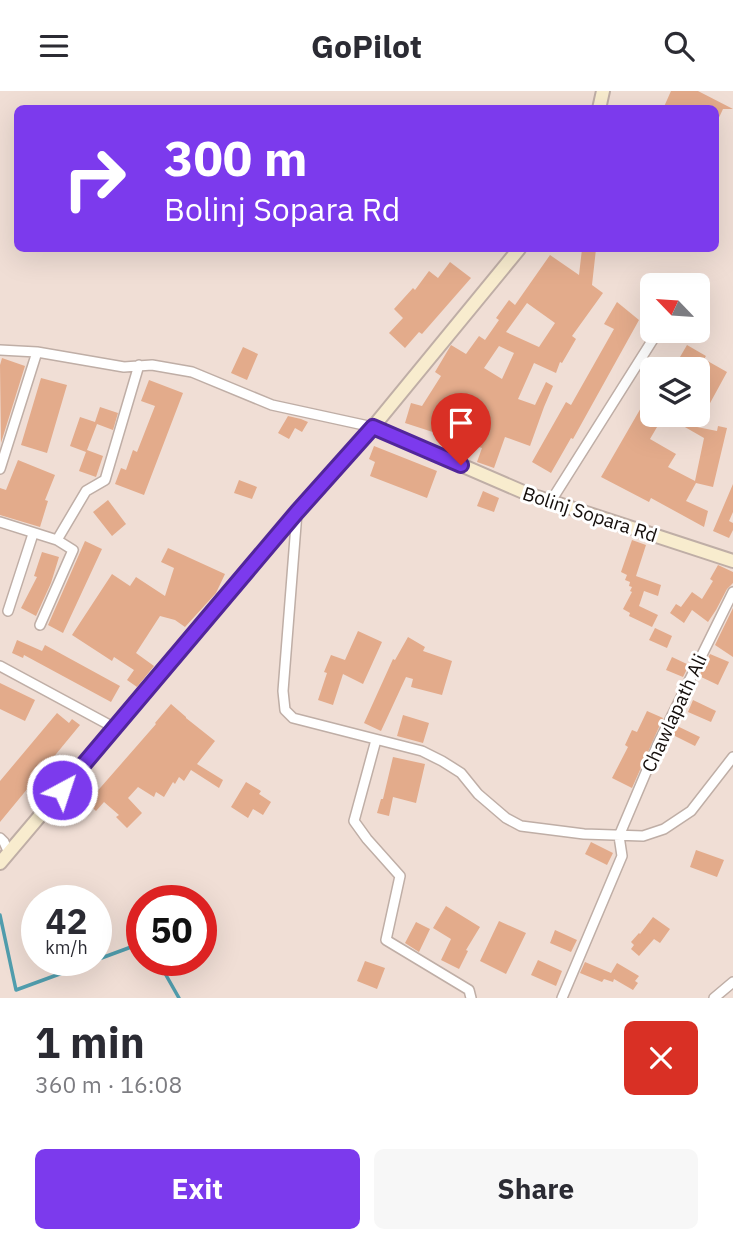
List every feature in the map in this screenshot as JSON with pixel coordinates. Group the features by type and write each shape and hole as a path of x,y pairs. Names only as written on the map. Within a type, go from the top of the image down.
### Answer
{"main road":[{"path":"0,863 297,512 373,427 517,252"},
{"name":"Bolinj Sopara Rd","path":"373,427 528,494 733,561"}],"street":[{"path":"551,501 651,343"},
{"path":"0,350 37,352 124,367 152,365 192,372 272,405 373,427"},
{"path":"0,469 37,352"},
{"path":"57,540 86,491 105,480 139,365"},
{"path":"297,512 283,691 285,710 293,718 422,751 461,773 478,794 506,818 522,826 559,832 643,836 664,829 691,811 733,757"},
{"path":"0,522 57,540 73,550 40,625"},
{"path":"8,611 33,534"},
{"name":"Chawlapath Ali","path":"562,998 622,856 619,836 658,744 733,593"},
{"path":"0,666 115,727"},
{"path":"376,740 354,821 400,876 386,940 469,990 471,998"},
{"path":"0,838 9,853"},
{"path":"714,998 733,982"}],"building":[{"path":"671,91 698,91 733,109 723,109 719,118 719,105 665,105"},
{"path":"582,252 596,252 592,285 603,293 572,336 576,339 562,363 560,362 556,373 534,363 518,399 535,405 546,382 553,386 530,446 505,437 494,468 477,462 482,448 405,423 411,403 422,406 441,376 435,372 451,345 466,354 479,336 485,340 509,300 515,305 550,255 579,275","holes":["527,303 555,323 539,347 506,332","499,346 514,353 502,379 484,368"]},
{"path":"450,262 471,278 422,334 419,332 405,348 389,333 403,318 394,309 413,288 415,290 429,271 438,278"},
{"path":"617,302 639,320 573,439 571,438 551,473 532,462 566,402 571,405 614,329 604,324"},
{"path":"687,345 705,357 680,357"},
{"path":"243,347 258,354 247,380 231,373"},
{"path":"2,358 25,366 1,443 0,365"},
{"path":"710,362 727,372 710,403"},
{"path":"41,378 67,385 47,453 21,445"},
{"path":"149,380 183,393 144,495 115,484 121,468 126,470 133,450 137,452 155,406 141,401"},
{"path":"100,407 118,413 113,430 97,424 87,450 103,456 96,477 79,471 86,452 70,446 80,417 95,422"},
{"path":"640,410 640,427 657,427 650,439 676,454 668,467 695,481 704,438 685,427 717,431 718,426 727,428 713,487 696,483 686,501 708,511 704,527 651,498 649,502 601,477"},
{"path":"288,416 308,422 302,432 295,428 289,439 278,433"},
{"path":"374,446 437,471 427,498 370,476 375,462 369,459"},
{"path":"18,460 55,475 45,500 48,501 40,527 0,515 0,488 6,490"},
{"path":"239,480 257,487 252,499 234,493"},
{"path":"733,484 733,512 729,521 733,523 733,530 729,538 713,531"},
{"path":"483,491 499,498 494,512 477,506"},
{"path":"108,500 126,524 112,536 93,512"},
{"path":"632,540 646,545 636,576 661,585 658,596 644,591 639,606 658,615 652,627 629,616 630,613 623,609 632,587 629,586 630,582 625,580 627,575 621,572"},
{"path":"85,541 102,549 63,633 48,625"},
{"path":"168,548 225,574 216,593 185,627 175,620 160,616 136,653 154,666 137,687 127,680 134,670 114,657 112,661 72,635 112,574 130,586 136,577 165,596 174,568 161,562"},
{"path":"42,552 59,557 36,616 21,608 37,577 34,576"},
{"path":"718,565 733,572 733,583 708,622 692,610 684,623 670,613 676,604 681,607 692,592 702,599 713,581 710,579"},
{"path":"733,608 733,657 715,645"},
{"path":"655,628 672,636 667,648 649,640"},
{"path":"358,631 382,642 363,684 343,674 333,705 318,700 331,655 345,660"},
{"path":"408,637 425,647 423,651 452,661 442,695 411,687 413,679 406,677 381,731 364,723 393,659 395,660"},
{"path":"17,640 42,651 45,645 120,686 111,702 24,655 23,658 12,653"},
{"path":"710,654 729,662 718,685 699,676"},
{"path":"672,657 689,665 683,677 666,670"},
{"path":"0,683 35,700 25,721 0,709"},
{"path":"693,700 716,711 711,722 688,712"},
{"path":"171,704 215,741 197,764 223,780 219,788 191,770 184,781 179,777 175,784 173,782 164,797 156,792 154,797 138,787 128,798 142,813 127,828 116,817 119,815 104,802 96,811 87,803"},
{"path":"647,711 663,718 632,788 612,778 628,747 625,745 632,730 637,732"},
{"path":"57,713 69,723 72,719 80,725 0,822 0,781"},
{"path":"403,715 429,723 423,743 397,736"},
{"path":"675,725 700,737 695,746 671,734"},
{"path":"393,757 425,764 416,803 393,797 389,816 377,813"},
{"path":"246,782 261,791 259,794 271,802 263,815 253,809 248,818 231,807"},
{"path":"591,842 613,853 607,865 585,854"},
{"path":"696,850 724,860 717,877 690,867"},
{"path":"446,906 480,927 466,950 468,951 459,969 441,960 451,939 433,928"},
{"path":"653,917 670,929 660,943 654,939 639,956 631,949 634,945 631,942"},
{"path":"499,921 526,933 506,974 480,961"},
{"path":"416,922 430,929 419,952 405,943"},
{"path":"555,930 577,940 571,952 550,943"},
{"path":"538,960 562,971 556,986 531,975"},
{"path":"365,961 385,968 377,989 357,981"},
{"path":"585,962 611,973 617,963 639,976 635,981 638,983 633,990 614,979 613,982 604,979 602,982 580,973"}],"waterway":[{"path":"0,915 16,990 54,976"},
{"path":"112,954 126,949"},
{"path":"167,976 179,998"}],"route":[{"path":"62,790 297,512 373,427 461,465"}]}
